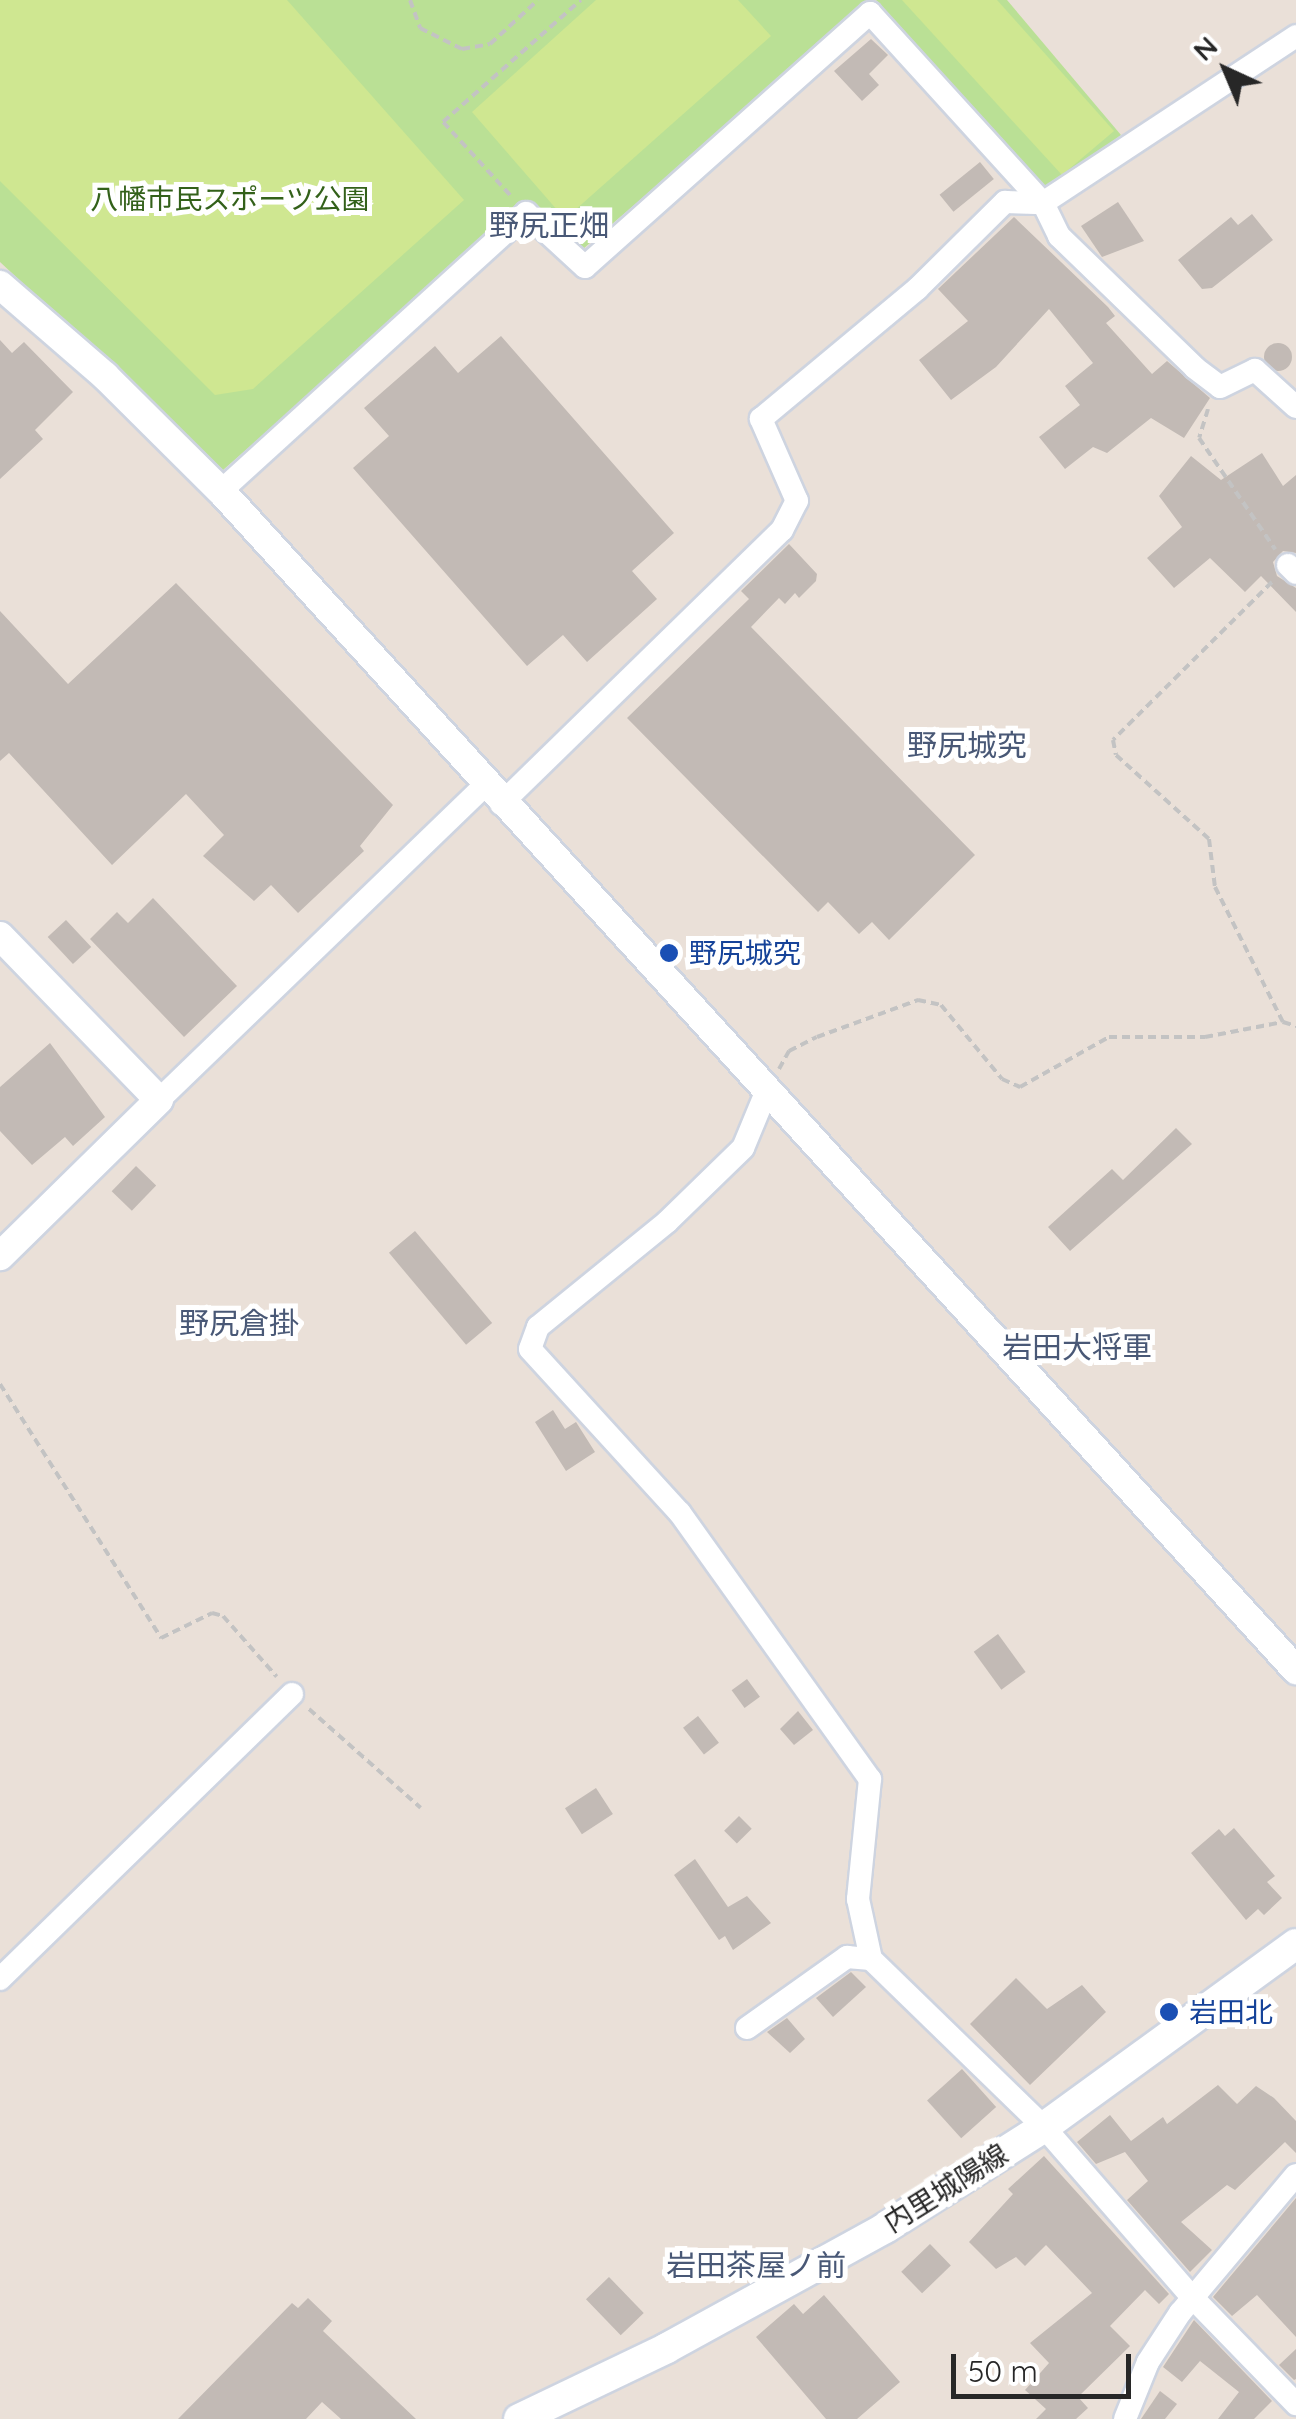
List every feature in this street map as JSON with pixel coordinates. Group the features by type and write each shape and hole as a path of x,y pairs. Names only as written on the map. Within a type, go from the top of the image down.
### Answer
{"main road":[{"name":"内里城陽線","path":"518,2419 667,2348 885,2228 1044,2127 1296,1944"}],"street":[{"path":"221,491 526,213 585,267 870,13 1044,202 1059,236 1220,387 1255,370 1296,406"},
{"path":"0,1256 159,1100 782,530 797,501 761,419 918,289 1005,202 1044,202 1296,36"},
{"path":"0,285 221,491 765,1095 1296,1670"},
{"path":"0,936 159,1100"},
{"path":"765,1095 743,1148 667,1222 538,1327 530,1349 680,1513 870,1779 858,1899 872,1959 1044,2127 1191,2296 1296,2404"},
{"path":"0,1979 292,1694"},
{"path":"747,2028 848,1958 872,1959"},
{"path":"1125,2419 1148,2362 1191,2296 1296,2176"}],"path":[{"path":"410,0 420,28 462,49 490,44 538,0"},
{"path":"526,213 443,122 582,0"},
{"path":"1220,387 1199,438 1292,569 1113,740 1116,755 1209,838 1215,887 1283,1022"},
{"path":"765,1095 789,1051 918,1000 941,1005 1002,1079 1020,1087 1108,1036 1206,1037 1283,1022 1296,1026"},
{"path":"0,1384 161,1638 212,1612 222,1616 292,1694 421,1808"}],"green space":[{"name":"八幡市民スポーツ公園","path":"0,0 873,0 583,249 531,201 223,470 0,262"},
{"path":"0,0 287,0 464,200 253,389 215,395 0,181"},
{"path":"596,0 738,0 771,36 565,219 472,112"},
{"path":"876,0 1007,0 1121,135 1045,192"},
{"path":"902,0 997,0 1114,131 1062,175"}],"building":[{"path":"871,39 888,55 869,74 879,85 862,101 834,71"},
{"path":"980,162 994,179 953,212 940,195"},
{"path":"1118,202 1144,241 1102,257 1081,226"},
{"path":"1252,214 1273,240 1212,288 1202,289 1178,260 1231,217 1238,225"},
{"path":"1014,217 1108,307 1115,316 1106,323 1152,374 1167,361 1210,398 1184,438 1151,418 1107,453 1093,447 1065,469 1039,437 1080,405 1065,386 1093,363 1049,309 996,367 951,400 919,360 968,321 938,289"},
{"path":"501,336 674,533 632,571 657,599 587,662 563,635 527,666 353,468 389,436 364,408 435,346 458,373"},
{"path":"0,340 12,353 24,342 73,392 35,430 43,439 0,479"},
{"path":"1278,343 1288,347 1292,357 1288,367 1278,371 1268,367 1264,357 1268,347"},
{"path":"1262,453 1283,486 1296,475 1296,553 1283,551 1273,562 1277,576 1296,588 1296,612 1261,576 1245,592 1210,558 1174,588 1147,558 1182,527 1159,496 1191,456 1221,480"},
{"path":"789,544 817,574 816,581 799,598 795,593 785,604 779,598 751,627 975,855 889,940 872,922 859,934 828,902 818,912 627,718 749,599 741,591"},
{"path":"176,583 393,805 360,846 364,851 298,913 271,885 254,901 203,856 224,835 186,794 112,865 9,753 0,761 0,611 68,684"},
{"path":"153,898 237,986 184,1037 90,939 117,912 128,923"},
{"path":"66,920 91,947 73,964 48,937"},
{"path":"50,1043 105,1117 73,1146 65,1137 32,1165 0,1131 0,1087"},
{"path":"1176,1128 1192,1144 1070,1251 1048,1227 1112,1169 1123,1180"},
{"path":"136,1166 156,1185 132,1211 112,1191"},
{"path":"415,1231 492,1323 466,1345 389,1253"},
{"path":"553,1410 565,1429 576,1422 595,1452 566,1471 535,1422"},
{"path":"998,1634 1026,1672 1001,1690 974,1652"},
{"path":"747,1679 760,1697 745,1708 732,1690"},
{"path":"798,1711 813,1730 794,1745 780,1729"},
{"path":"698,1716 719,1743 704,1754 683,1728"},
{"path":"596,1788 613,1814 582,1834 565,1808"},
{"path":"739,1816 752,1829 737,1844 724,1831"},
{"path":"1234,1828 1275,1876 1267,1882 1282,1898 1264,1915 1258,1909 1246,1920 1191,1853 1219,1829 1225,1836"},
{"path":"695,1859 728,1907 747,1896 771,1923 733,1950 725,1936 719,1940 674,1875"},
{"path":"851,1972 866,1987 833,2017 816,1998"},
{"path":"1016,1978 1047,2009 1082,1985 1106,2012 1030,2085 970,2024"},
{"path":"787,2018 805,2039 790,2053 767,2032"},
{"path":"962,2069 996,2107 961,2138 927,2100"},
{"path":"1218,2085 1237,2104 1256,2086 1274,2098 1296,2121 1296,2153 1285,2142 1235,2190 1227,2185 1181,2222 1212,2250 1190,2272 1127,2200 1148,2181 1125,2152 1096,2164 1077,2142 1110,2115 1131,2141 1163,2117 1167,2124"},
{"path":"1044,2156 1169,2294 1159,2304 1145,2290 1110,2326 1130,2346 1078,2397 1088,2408 1076,2419 1036,2419 1046,2409 1025,2390 1049,2363 1030,2343 1092,2293 1046,2245 1025,2266 1016,2257 996,2269 969,2242 1013,2194 1008,2189"},
{"path":"1296,2198 1296,2337 1257,2295 1232,2316 1213,2297"},
{"path":"930,2244 951,2266 922,2293 901,2272"},
{"path":"609,2277 644,2313 621,2335 586,2299"},
{"path":"824,2295 900,2382 857,2419 826,2419 756,2337 794,2304 803,2314"},
{"path":"308,2298 332,2321 323,2331 416,2419 341,2419 322,2402 306,2419 178,2419 292,2303 298,2308"},
{"path":"1194,2320 1272,2401 1254,2419 1218,2419 1239,2392 1200,2361 1182,2382 1163,2367"},
{"path":"1296,2349 1296,2379 1294,2380 1279,2365"},
{"path":"1160,2391 1177,2404 1165,2419 1141,2419"}],"place":[{"name":"野尻城究","path":"669,953"},
{"name":"岩田北","path":"1169,2012"}],"district":[{"name":"野尻正畑","path":"549,225"},
{"name":"野尻城究","path":"967,745"},
{"name":"野尻倉掛","path":"239,1323"},
{"name":"岩田大将軍","path":"1077,1347"},
{"name":"岩田茶屋ノ前","path":"756,2265"}]}
